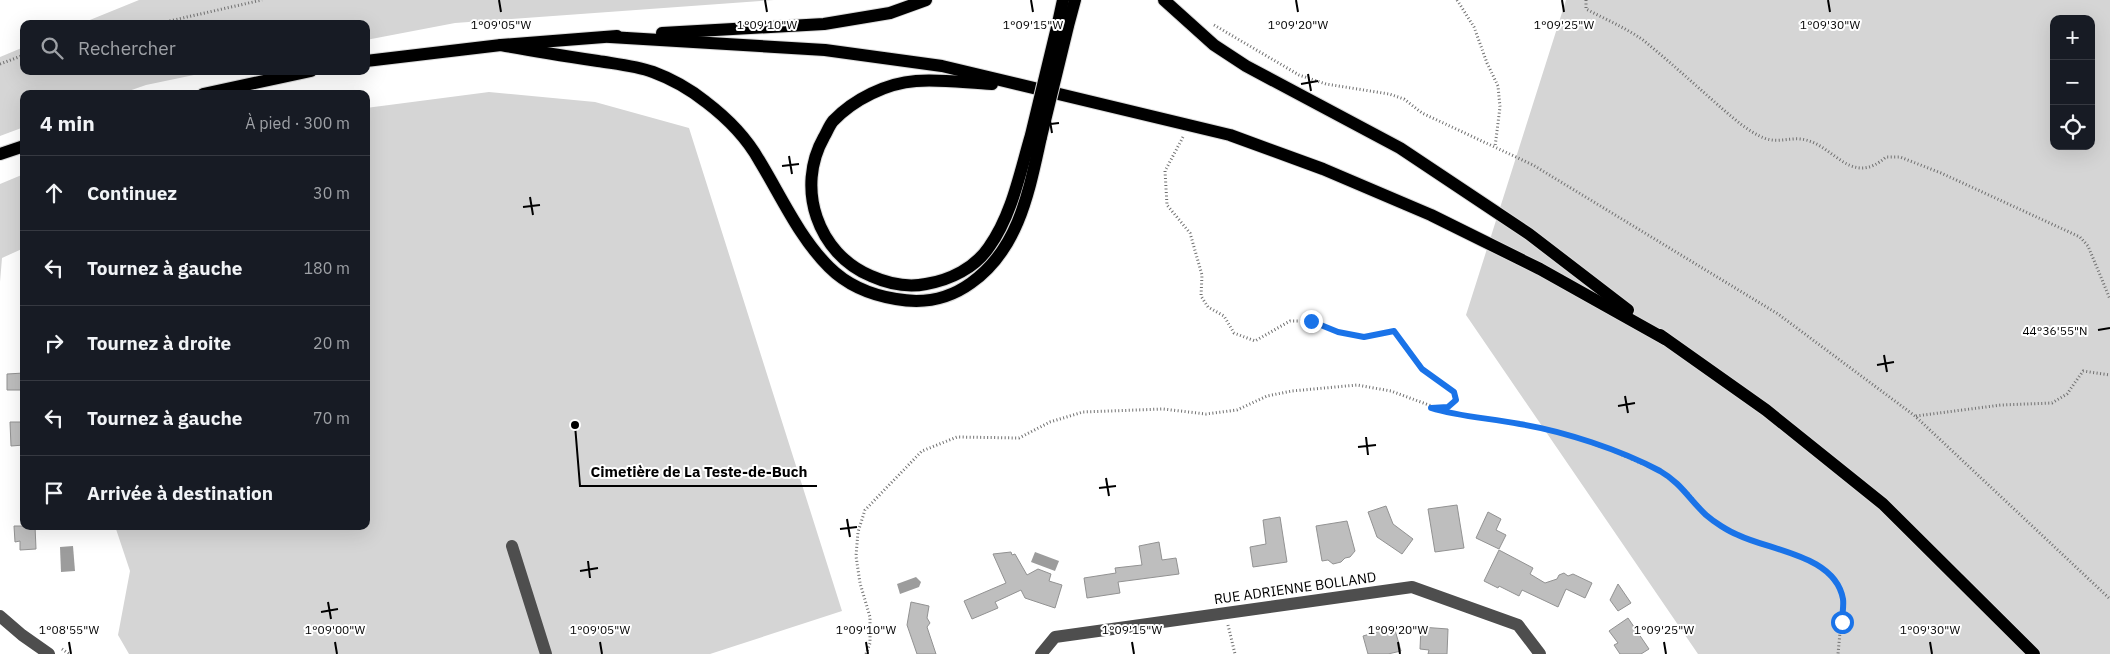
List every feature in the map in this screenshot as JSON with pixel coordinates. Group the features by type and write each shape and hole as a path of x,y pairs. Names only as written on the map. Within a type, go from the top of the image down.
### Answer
{"main road":[{"path":"370,61 501,45 824,24 890,12 926,0"},
{"path":"1063,0 1063,24"},
{"path":"1022,85 916,81 883,88 854,104 832,122 819,145 813,164 811,194 822,232 831,246 857,270 888,283 914,286 943,281 967,269 989,249 1004,223 1036,136 1063,24 1075,0"},
{"path":"1164,0 1214,45 1246,66 1400,148 1529,234 1665,339 1766,410 1883,504 2034,654"},
{"path":"610,37 825,50 942,66 1230,135 1323,169 1431,215 1540,269 1665,339"},
{"path":"501,45 652,72 678,84 705,101 732,123 758,158 792,218 830,268 852,284 872,295 906,301 948,297 984,274 999,259 1016,229 1031,182 1036,136"},
{"path":"222,90 292,75"},
{"path":"0,154 20,147"}],"street":[{"path":"512,546 546,654"},
{"name":"RUE ADRIENNE BOLLAND","path":"1041,654 1055,637 1412,587 1518,625 1540,654"},
{"path":"0,616 22,635 49,654"}],"path":[{"path":"174,20 262,0"},
{"path":"1457,0 1474,27 1487,63 1498,86 1500,107 1495,146"},
{"path":"1586,0 1586,9 1641,39 1756,134 1778,142 1791,139 1806,140 1848,166 1863,168 1878,164 1886,157 1900,157 1941,173 2080,237 2088,246 2110,299"},
{"path":"1210,22 1299,75 1326,84 1389,94 1404,99 1422,113 1533,165 1778,314 1915,416 2110,599"},
{"path":"0,64 20,56"},
{"path":"1189,125 1165,171 1167,205 1190,233 1202,275 1201,296 1208,307 1224,316 1234,333 1255,341 1290,321 1311,321 1338,332 1364,337 1394,331 1422,369 1454,392 1456,400 1448,407 1431,408"},
{"path":"1915,416 2001,405 2052,403 2067,394 2083,371 2110,375"},
{"path":"866,654 870,643 870,617 860,583 856,556 858,532 865,510 922,451 957,437 1019,438 1050,422 1083,412 1163,409 1206,414 1237,410 1267,396 1292,391 1357,385 1391,391 1431,408 1453,414 1521,424 1565,434 1611,450 1659,471 1674,480 1687,492 1706,515 1737,535 1802,557 1822,569 1837,584 1843,600 1838,654"},
{"path":"1224,613 1236,654"}],"shaded area":[{"path":"139,0 774,0 455,23 370,39 370,20 90,20"},
{"path":"1566,0 2110,0 2110,654 1698,654 1466,315"},
{"path":"20,49 20,75 194,75 132,90 20,90 20,128 0,136 0,57"},
{"path":"489,92 595,102 689,128 842,611 710,654 129,654 118,635 130,571 116,530 370,530 370,107"},
{"path":"20,176 20,250 2,258 0,282 0,184"},
{"path":"73,546 75,571 61,572 60,547"},
{"path":"1035,552 1059,561 1055,571 1031,562"},
{"path":"916,577 921,582 919,587 900,594 897,584"}],"building":[{"path":"20,373 20,390 7,390 7,374"},
{"path":"10,422 20,422 20,445 11,446"},
{"path":"1457,505 1464,548 1435,552 1428,509"},
{"path":"1386,506 1393,524 1413,539 1402,554 1377,537 1368,512"},
{"path":"1488,512 1501,519 1496,530 1506,535 1499,549 1476,538"},
{"path":"1280,517 1287,562 1253,567 1250,547 1266,544 1263,520"},
{"path":"1347,521 1355,551 1350,557 1345,558 1341,562 1333,564 1328,560 1322,561 1316,526"},
{"path":"14,526 20,526 20,530 35,530 36,549 20,550 20,541 15,542"},
{"path":"1159,542 1162,560 1176,558 1179,574 1118,582 1120,593 1087,598 1084,578 1116,573 1115,568 1142,565 1139,546"},
{"path":"1499,550 1533,568 1530,574 1545,583 1557,579 1559,575 1564,573 1568,576 1573,574 1592,583 1585,598 1566,589 1558,607 1522,590 1519,596 1484,581"},
{"path":"1011,552 1012,555 1015,554 1027,575 1038,569 1051,574 1049,581 1062,585 1055,608 1025,598 1021,590 995,602 998,608 972,619 964,601 1006,583 993,554"},
{"path":"1618,584 1631,603 1618,611 1610,600"},
{"path":"911,602 929,606 927,618 930,623 927,627 936,654 917,654 907,625"},
{"path":"1628,618 1649,649 1641,654 1620,654 1614,645 1618,643 1609,631"},
{"path":"1421,627 1448,629 1447,654 1428,654 1429,650 1420,649"},
{"path":"1387,629 1388,632 1395,630 1401,651 1388,654 1368,654 1363,636"}],"place":[{"name":"Cimetière de La Teste-de-Buch","path":"575,425"}],"route":[{"path":"1311,321 1338,332 1364,337 1394,331 1422,369 1454,392 1456,400 1448,407 1431,408 1453,414 1521,424 1565,434 1611,450 1659,471 1674,480 1687,492 1706,515 1737,535 1802,557 1822,569 1837,584 1843,600 1842,622"}]}
